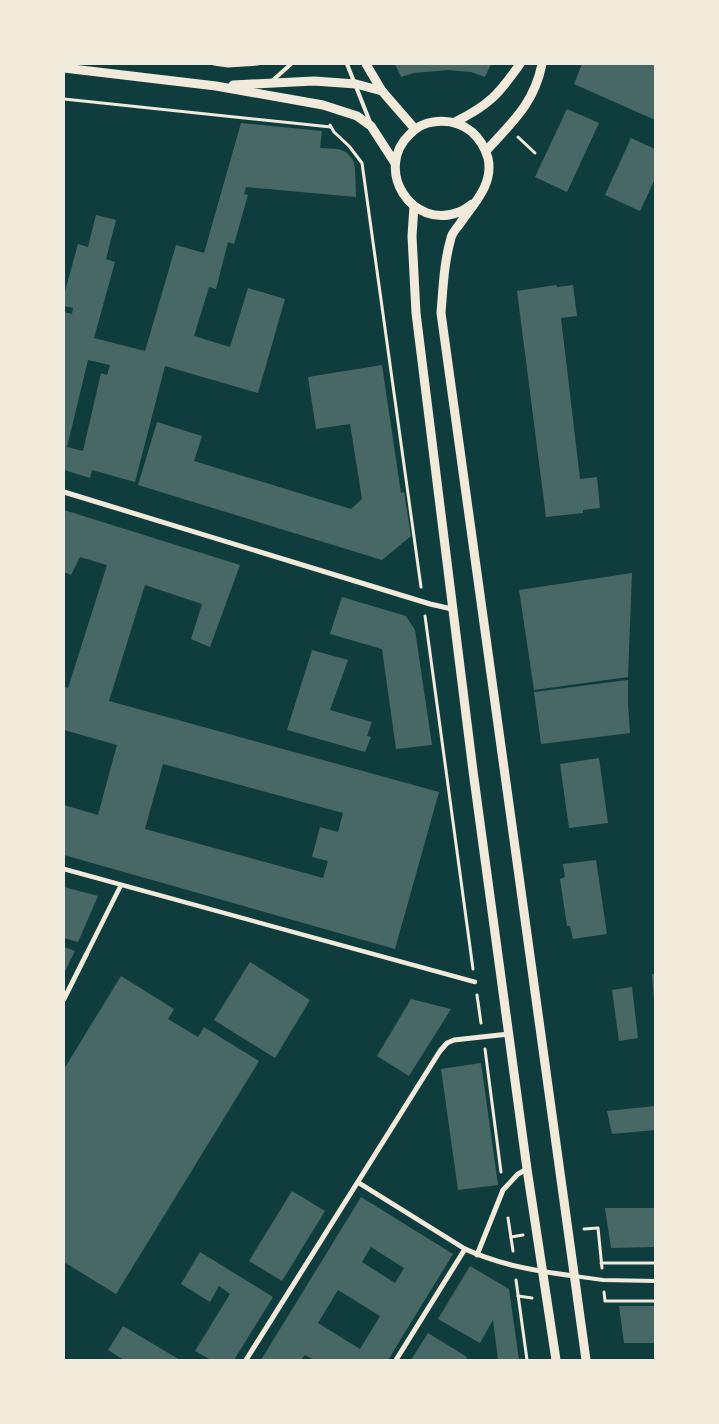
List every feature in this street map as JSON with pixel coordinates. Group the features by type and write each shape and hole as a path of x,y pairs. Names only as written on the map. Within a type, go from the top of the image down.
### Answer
{"street":[{"path":"366,64 382,91 415,129"},
{"path":"455,122 478,111 487,104 500,92 520,64"},
{"path":"486,151 524,110 537,84 542,64"},
{"path":"64,68 216,86 323,105 357,116 371,126 395,163"},
{"path":"216,86 314,81 356,84 382,91"},
{"path":"472,204 459,212 443,216 428,213 414,206 403,194 396,180 395,163 398,150 405,138 415,129 427,123 455,122 474,133 486,151 489,165 488,180 482,193 472,204 452,235 444,268 441,313 586,1360"},
{"path":"414,206 412,236 416,313 452,609 527,1169 556,1360"},
{"path":"64,492 423,600 430,604 452,609"},
{"path":"64,869 475,982"},
{"path":"64,999 120,885"},
{"path":"246,1360 359,1183 440,1051 447,1043 454,1040 510,1034"},
{"path":"477,1255 503,1190 512,1180 527,1169"},
{"path":"359,1183 477,1255 514,1267 574,1276"},
{"path":"396,1360 465,1249"}],"lane":[{"path":"270,83 291,64"},
{"path":"347,64 371,126"},
{"path":"574,1276 603,1280 655,1280"}],"path":[{"path":"214,64 228,66 258,64"},
{"path":"64,99 331,127"},
{"path":"323,105 334,132 349,146 362,163 527,1360"},
{"path":"601,1263 655,1264"},
{"path":"605,1301 655,1301"}],"building":[{"path":"395,64 491,64 485,77 471,72 448,70 414,73 401,77"},
{"path":"582,64 655,64 655,120 574,84"},
{"path":"567,109 599,123 567,192 535,177"},
{"path":"241,123 322,131 320,148 338,149 346,152 353,160 356,197 246,187 244,194 248,195 234,244 228,242 216,289 209,287 194,336 230,347 248,288 285,299 258,393 165,366 135,482 92,470 90,478 64,470 64,312 72,314 73,308 64,306 64,295 78,244 88,247 96,215 116,220 106,259 115,262 94,338 145,351 176,245 204,253","holes":["88,360 110,365 107,375 101,373 83,451 67,447"]},
{"path":"631,138 655,149 655,179 640,211 605,195"},
{"path":"556,285 557,287 573,285 577,316 561,318 580,479 597,477 600,508 583,510 583,513 546,517 517,291"},
{"path":"382,365 401,493 404,492 411,536 382,560 138,485 157,422 202,436 194,461 351,509 362,499 350,424 316,429 308,377"},
{"path":"64,510 240,565 210,647 191,639 202,604 145,585 109,701 439,792 395,949 64,855 64,805 98,815 117,745 64,730 64,687 68,688 107,565 80,557 71,575 64,572","holes":["163,764 343,813 338,832 320,827 312,857 328,861 323,878 145,829"]},
{"path":"632,573 628,677 534,690 519,590"},
{"path":"342,597 406,616 415,630 432,745 396,749 382,649 330,634"},
{"path":"312,650 348,660 330,710 372,722 367,736 371,737 365,752 287,730"},
{"path":"628,680 630,733 541,744 534,692"},
{"path":"599,758 608,823 569,828 560,764"},
{"path":"596,860 607,934 573,939 570,926 567,926 560,879 565,877 563,864"},
{"path":"64,887 98,896 78,942 64,938"},
{"path":"64,947 75,951 64,973"},
{"path":"250,962 310,1000 275,1058 214,1020"},
{"path":"652,974 655,974 655,1001 654,1001"},
{"path":"121,976 174,1009 168,1019 198,1037 204,1027 259,1061 116,1294 64,1262 64,1069"},
{"path":"632,987 638,1038 619,1041 612,990"},
{"path":"411,999 451,1009 409,1076 377,1056"},
{"path":"481,1063 498,1185 458,1190 441,1069"},
{"path":"655,1106 655,1130 612,1134 607,1111"},
{"path":"292,1191 325,1211 282,1281 249,1261"},
{"path":"361,1197 453,1254 388,1360 314,1360 305,1355 301,1360 261,1360","holes":["371,1247 404,1268 395,1283 362,1262","338,1290 380,1316 360,1349 318,1323"]},
{"path":"605,1208 655,1208 655,1247 611,1248"},
{"path":"200,1252 273,1297 234,1360 211,1360 195,1351 230,1294 219,1286 210,1302 181,1284"},
{"path":"470,1266 509,1289 519,1360 498,1360 493,1320 480,1343 438,1319"},
{"path":"619,1306 655,1306 655,1343 624,1343"},
{"path":"123,1326 180,1360 124,1360 108,1350"},
{"path":"428,1333 467,1357 466,1360 411,1360"}]}
